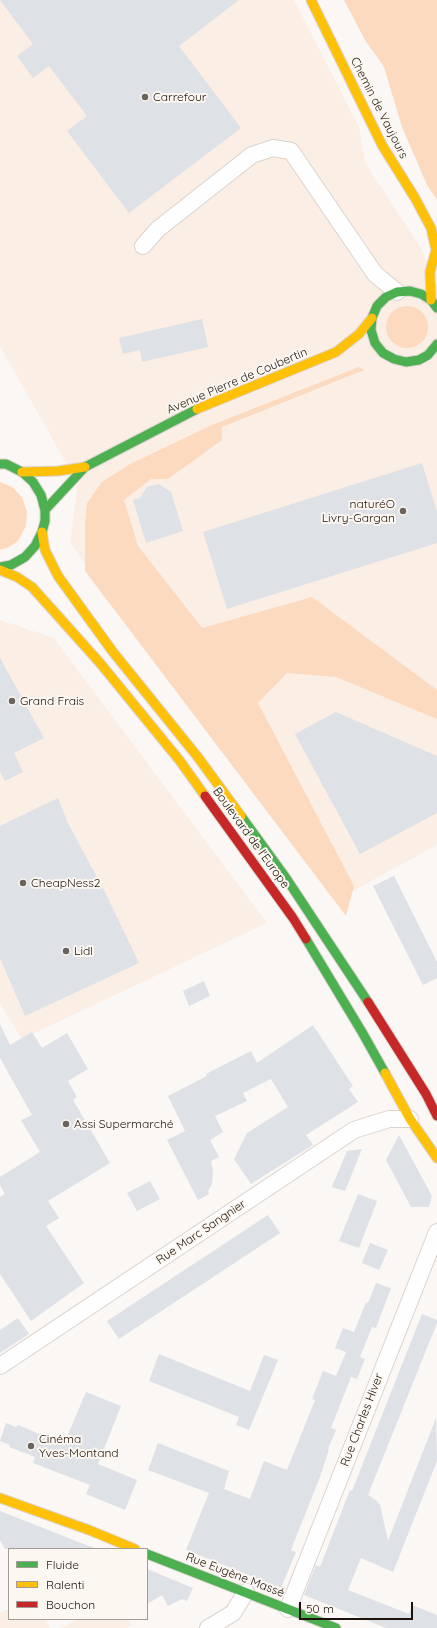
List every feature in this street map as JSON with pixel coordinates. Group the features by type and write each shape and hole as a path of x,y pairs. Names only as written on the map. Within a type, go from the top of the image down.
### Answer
{"main road":[{"name":"Chemin de Vaujours","path":"311,0 382,145 415,198 431,228 436,250 430,272 423,282 404,291 386,297 377,306 372,318"},
{"name":"Chemin de Vaujours","path":"430,272 434,304"},
{"path":"404,291 421,294 434,304"},
{"path":"372,318 372,330 375,343 383,353"},
{"name":"Avenue Pierre de Coubertin","path":"45,510 85,467 188,412 336,352 359,334 372,318"},
{"path":"418,360 428,355 437,344"},
{"name":"Avenue Pierre de Coubertin","path":"336,352 351,351"},
{"path":"371,351 383,353 394,359 406,362 437,359"},
{"path":"0,464 6,464 22,472 33,482 41,495 45,510 45,521 36,546 25,557 11,565 0,568"},
{"name":"Avenue Pierre de Coubertin","path":"22,472 85,467"},
{"name":"Boulevard de l'Europe","path":"42,532 45,550 58,576 113,652 197,756 286,878 356,982 426,1094 427,1117 437,1158"},
{"name":"Boulevard de l'Europe","path":"0,568 32,586 100,663 180,761 285,906 320,961 427,1117"},
{"path":"320,961 427,1117"},
{"path":"0,1498 89,1530 133,1548"},
{"name":"Rue Eugène Massé","path":"148,1554 336,1628"}],"street":[{"path":"143,246 158,229 252,155 273,148 292,151 375,274 404,291"},
{"name":"Rue Marc Sangnier","path":"0,1366 354,1130 389,1119 427,1117"},
{"name":"Rue Charles Hiver","path":"288,1609 437,1232"},
{"path":"208,1628 232,1613 246,1592"}],"shaded area":[{"path":"0,0 294,0 359,127 365,163 421,248 437,286 437,845 338,899 70,543 78,484 0,346"},
{"path":"344,0 437,0 437,200 427,185 402,127 384,67 365,40"},
{"path":"403,306 411,306 419,309 425,315 428,327 425,339 419,345 411,348 403,348 395,345 389,339 386,331 386,323 389,315 395,309"},
{"path":"359,367 364,370 222,427 222,440 168,479 151,479 124,500 138,546 202,628 312,597 437,690 437,719 336,677 287,673 258,703 354,886 346,916 85,571 85,523 87,503 102,482 130,464 212,425"},
{"path":"0,482 12,487 22,497 27,512 26,526 18,541 9,547 0,550"},
{"path":"0,620 54,638 267,923 22,1039 0,1004"},
{"path":"8,1609 8,1620 46,1620 50,1628 0,1628 0,1613"},
{"path":"76,1620 130,1620 132,1625 127,1628 61,1628"}],"building":[{"name":"Carrefour","path":"0,0 239,0 179,46 241,128 129,213 67,131 87,116 49,66 33,78 17,56 33,44"},
{"path":"202,319 208,347 142,362 140,350 123,354 119,338"},
{"path":"422,463 437,512 437,543 227,609 203,532"},
{"path":"159,484 171,492 183,531 146,543 133,500 140,498 147,487"},
{"name":"Grand Frais","path":"0,658 44,738 14,753 23,772 5,781 0,771"},
{"path":"336,712 437,756 437,813 360,854 295,734"},
{"path":"58,798 67,821 105,892 139,963 25,1016 0,958 0,826"},
{"path":"394,876 437,962 437,978 423,985 373,886"},
{"path":"204,981 210,996 189,1006 183,991"},
{"path":"0,1024 10,1045 32,1032 42,1048 67,1033 88,1069 68,1081 77,1097 73,1100 110,1163 48,1201 59,1218 46,1226 84,1283 31,1321 0,1274 0,1197 5,1194 0,1185 0,1177 40,1152 21,1120 32,1115 0,1058"},
{"path":"313,1025 353,1086 349,1089 358,1102 306,1135 313,1145 251,1184 234,1159 247,1133 288,1107 271,1079 243,1093 247,1101 215,1116 223,1132 210,1140 219,1157 211,1161 213,1172 212,1184 208,1191 209,1194 198,1200 167,1140 185,1131 168,1096 207,1076 206,1074 251,1051 257,1063"},
{"path":"399,1135 432,1196 429,1207 411,1207 386,1160"},
{"path":"362,1149 345,1191 332,1187 347,1151"},
{"path":"150,1181 160,1199 137,1211 127,1193"},
{"path":"358,1194 377,1201 359,1248 339,1241"},
{"path":"268,1215 280,1233 119,1339 107,1321"},
{"path":"370,1243 388,1250 379,1270 362,1263"},
{"path":"376,1283 391,1288 376,1328 372,1327 360,1357 365,1359 357,1379 351,1377 331,1428 336,1430 328,1449 320,1477 291,1550 296,1552 281,1588 186,1550 209,1493 148,1470 158,1443 229,1471 224,1489 250,1499 264,1461 287,1470 315,1400 312,1399 323,1371 336,1376 346,1352 335,1348 343,1328 354,1332 366,1302 368,1303"},
{"path":"422,1314 437,1320 437,1323 368,1495 380,1505 388,1541 436,1418 437,1461 393,1572 361,1558 348,1590 409,1614 412,1605 437,1615 437,1628 386,1628 304,1595 316,1565 320,1567 350,1490 352,1491"},
{"path":"18,1318 29,1334 0,1353 0,1330"},
{"path":"159,1354 250,1391 264,1355 278,1360 249,1430 236,1425 239,1417 149,1381"},
{"name":"Cinéma Yves-Montand","path":"86,1392 121,1406 98,1464 137,1480 125,1510 86,1494 90,1485 33,1463 35,1457 9,1447 10,1445 0,1441 6,1423 16,1427 18,1425 64,1444"},
{"path":"0,1511 94,1548 5,1549 0,1540"},
{"path":"148,1569 193,1588 187,1601 182,1599 168,1606 162,1595 148,1603"}],"traffic: fast":[{"path":"437,308 431,300 421,294 410,291 397,292 386,297 377,306 372,318 371,330 375,343 383,353 394,359 406,362 419,360 428,355 437,344"},
{"path":"45,510 85,467 197,409"},
{"path":"0,464 6,464 22,472 33,482 41,495 45,510 45,521 42,532 35,546 25,557 11,565 0,567"},
{"path":"241,816 286,878 368,1002"},
{"path":"306,939 385,1073"},
{"path":"148,1554 336,1628"}],"traffic: slow":[{"path":"311,0 382,145 415,198 431,228 436,250 430,272 431,300"},
{"path":"197,409 336,352 359,334 372,318"},
{"path":"22,472 58,471 85,467"},
{"path":"42,532 45,550 58,576 113,652 197,756 241,816"},
{"path":"0,570 17,577 32,587 100,663 180,761 205,796"},
{"path":"385,1073 410,1119 437,1158"},
{"path":"0,1498 89,1530 133,1548"}],"traffic: jam":[{"path":"205,796 293,918 306,939"},
{"path":"368,1002 426,1094 437,1116"}],"place":[{"name":"Carrefour","path":"145,97"},
{"name":"naturéO Livry-Gargan","path":"403,511"},
{"name":"Grand Frais","path":"12,701"},
{"name":"CheapNess2","path":"23,883"},
{"name":"Lidl","path":"66,951"},
{"name":"Assi Supermarché","path":"66,1124"},
{"name":"Cinéma Yves-Montand","path":"31,1446"}]}
